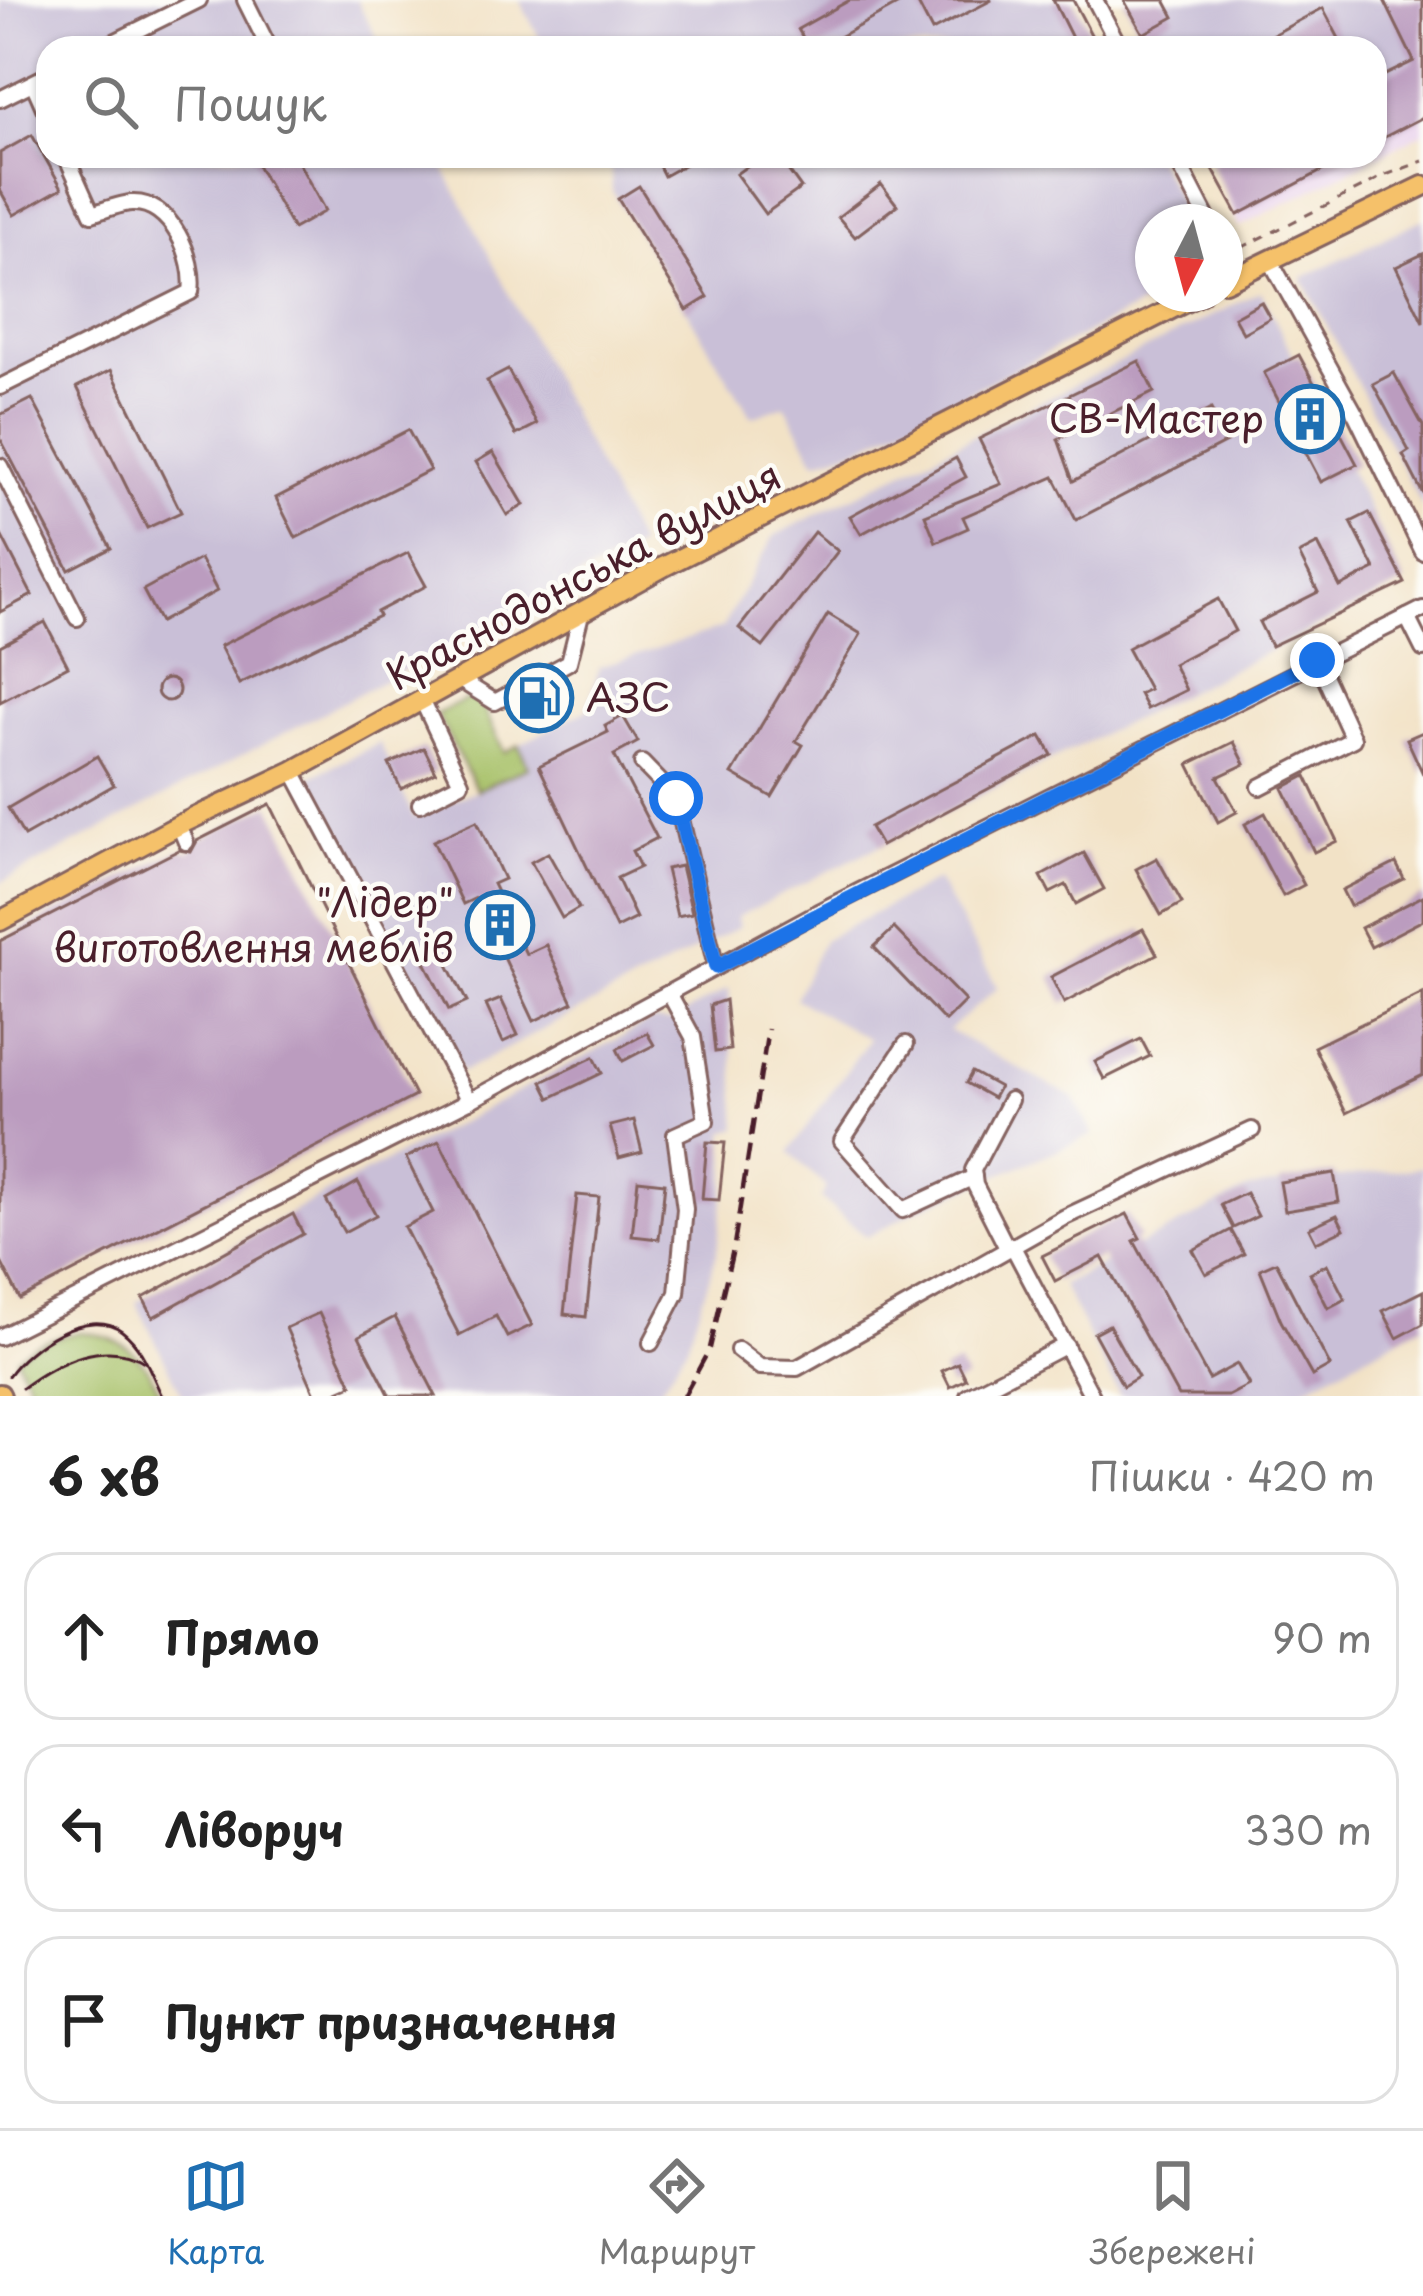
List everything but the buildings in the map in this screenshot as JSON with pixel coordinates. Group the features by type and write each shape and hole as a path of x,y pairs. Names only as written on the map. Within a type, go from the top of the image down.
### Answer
{"main road":[{"path":"1243,273 1423,186"},
{"name":"Краснодонська вулиця","path":"0,921 182,834 664,566 1165,312"}],"street":[{"path":"126,36 199,0"},
{"path":"245,0 263,36"},
{"path":"1095,0 1114,36"},
{"path":"0,99 36,80"},
{"path":"32,82 36,91"},
{"path":"0,387 191,292 194,275 175,230 161,211 134,202 92,214 71,168"},
{"path":"1181,168 1200,204"},
{"path":"1270,260 1356,416 1423,552"},
{"path":"0,466 77,618"},
{"path":"0,1337 1423,609"},
{"path":"460,680 495,702 569,662 580,614"},
{"path":"1407,617 1423,649"},
{"path":"1260,788 1353,739 1317,660"},
{"path":"420,804 461,783 422,700"},
{"path":"642,763 676,798 716,967"},
{"path":"292,771 469,1101"},
{"path":"651,1343 677,1293 685,1209 675,1135 706,1120 693,1037 669,993"},
{"path":"906,1044 842,1141 903,1210 974,1177"},
{"path":"1010,1100 973,1170 975,1186 1092,1396"},
{"path":"738,1350 760,1367 796,1368 1010,1246 1252,1130"},
{"path":"968,1396 1066,1346"}],"path":[{"path":"1243,246 1423,160"}],"shaded area":[{"path":"0,0 357,0 376,36 36,36 36,168 444,168 639,546 0,883"},
{"path":"519,0 1074,0 1093,36 538,36"},
{"path":"1124,0 1423,0 1423,56 1387,72 1387,36 1143,36"},
{"path":"1423,56 1423,133 1387,151 1387,72"},
{"path":"610,168 1161,168 1180,204 1135,204 1135,309 860,447 816,461 785,405 752,417 612,191"},
{"path":"1215,168 1354,168 1243,225 1243,204 1230,204"},
{"path":"1423,219 1423,508 1302,278"},
{"path":"1261,291 1405,583 737,917 739,927 462,1072 304,780 380,743 414,818 524,769 519,745 588,709 599,667 722,628 774,536 1219,312 1243,312 1243,300"},
{"path":"937,880 998,988 948,1030 1074,1098 1093,1135 921,1208 867,1237 821,1199 826,1187 789,1152 869,1039 795,999 823,940"},
{"path":"729,988 738,1128 725,1132 727,1171 716,1257 687,1345 656,1396 183,1396 136,1302 310,1202 653,1020 670,1021"},
{"path":"1423,1167 1423,1325 1290,1396 1120,1396 1062,1285 1250,1188"}],"green space":[{"path":"470,698 482,705 504,752 519,745 528,767 477,790 436,714"},
{"path":"81,1332 110,1338 132,1351 162,1396 35,1396 16,1358 38,1344"}],"tram line":[{"path":"8,1376 29,1353 60,1333 76,1326 108,1324 136,1345 162,1396"},
{"path":"22,1388 82,1356 115,1352 146,1363"}],"railway":[{"path":"684,1396 710,1348 734,1245 768,1029"}],"place":[{"name":"СВ-Мастер","path":"1310,419"},
{"name":"АЗС","path":"539,698"},
{"name":"\"Лідер\" виготовлення меблів","path":"500,925"}],"route":[{"path":"676,798 716,967 1317,660"}]}
